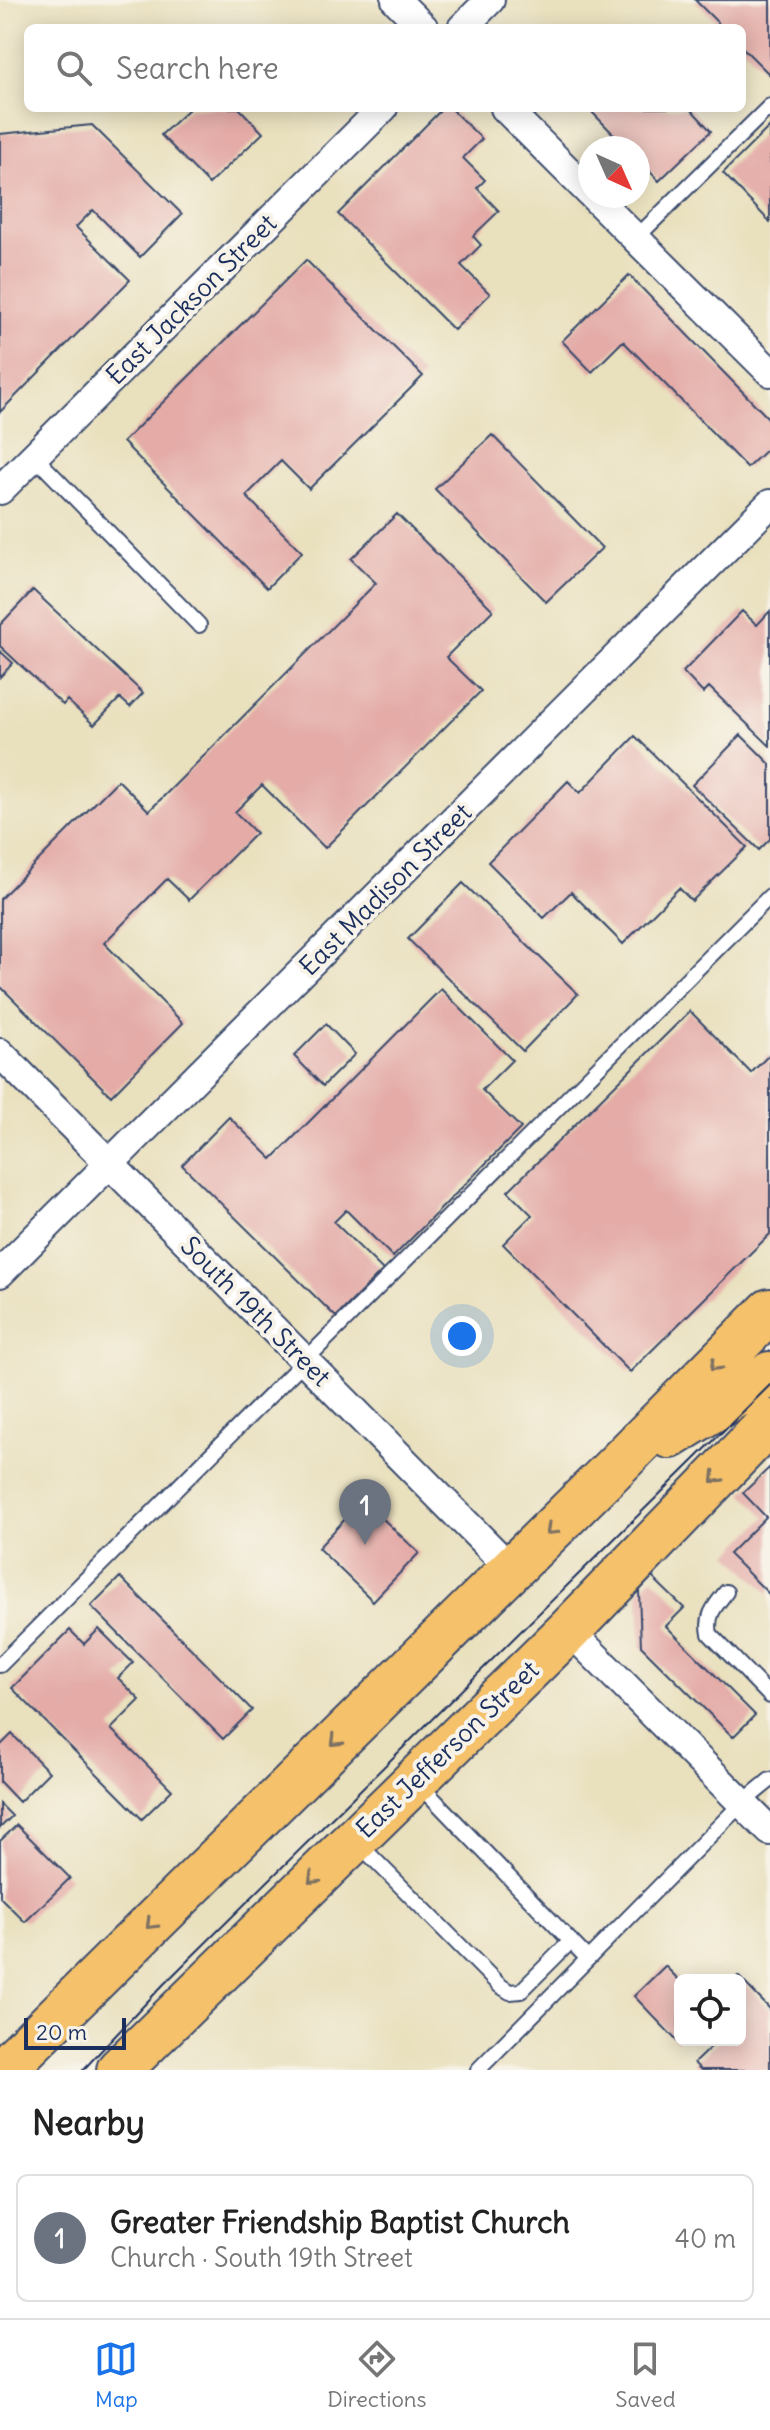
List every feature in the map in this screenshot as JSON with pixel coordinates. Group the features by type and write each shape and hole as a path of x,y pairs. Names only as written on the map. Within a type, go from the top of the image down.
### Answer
{"main road":[{"path":"3,2070 770,1311"},
{"path":"607,1475 770,1374"},
{"name":"East Jefferson Street","path":"119,2070 569,1630 770,1422"}],"street":[{"path":"396,0 420,24"},
{"path":"466,24 490,0"},
{"name":"East Jackson Street","path":"0,490 379,112"},
{"path":"509,112 578,180"},
{"path":"606,208 770,372"},
{"name":"East Madison Street","path":"0,1273 770,504"},
{"name":"South 19th Street","path":"0,1053 511,1569"},
{"path":"569,1630 770,1831"}],"lane":[{"path":"636,238 770,106"},
{"path":"34,456 199,625"},
{"path":"0,1665 770,896"},
{"path":"726,1592 711,1611 707,1623 710,1634 770,1696"},
{"path":"415,1780 588,1959"},
{"path":"478,2070 742,1803 770,1780"},
{"path":"354,1839 499,1985 510,1992 521,1991 571,1941"}],"building":[{"path":"695,0 770,0 770,75 746,51 746,24 719,24"},
{"path":"186,112 243,112 263,133 209,184 161,135"},
{"path":"439,112 454,112 482,139 463,158 485,180 477,188 499,211 473,236 481,245 461,265 490,294 454,330 338,214"},
{"path":"592,112 694,112 711,131 659,181 650,172 650,136 615,136"},
{"path":"92,125 182,214 140,257 93,210 76,227 130,280 0,412 0,134"},
{"path":"770,126 770,222 723,173"},
{"path":"306,260 423,376 309,489 281,461 246,496 302,552 267,588 123,442"},
{"path":"629,275 770,420 770,446 747,468 623,341 592,372 562,341"},
{"path":"492,435 602,548 546,602 435,489"},
{"path":"397,514 493,610 446,657 481,691 325,848 262,785 235,812 256,833 189,900 167,879 104,943 183,1023 111,1096 0,986 0,899 118,780 149,811 376,583 351,559"},
{"path":"33,590 143,693 130,707 120,698 94,725 67,700 63,705 0,646 0,625"},
{"path":"742,611 757,625 770,611 770,746 709,687 703,693 683,672"},
{"path":"0,651 13,663 0,677"},
{"path":"741,735 770,764 770,839 759,850 692,785"},
{"path":"635,736 747,847 692,901 679,888 623,944 571,892 544,918 488,862 568,781 580,793"},
{"path":"463,883 578,994 523,1051 408,939"},
{"path":"441,989 512,1060 482,1090 521,1128 393,1257 346,1210 334,1222 383,1270 336,1317 182,1165 229,1117 272,1159"},
{"path":"690,1011 751,1073 770,1054 770,1234 630,1372 503,1244 532,1215 508,1191"},
{"path":"326,1024 355,1054 323,1086 294,1056"},
{"path":"770,1467 770,1595 729,1554 766,1517 743,1493"},
{"path":"363,1500 419,1553 373,1601 318,1548"},
{"path":"120,1577 252,1710 223,1739 91,1606"},
{"path":"652,1577 684,1608 666,1626 755,1715 733,1737 641,1646 639,1591"},
{"path":"99,1629 133,1663 118,1678 140,1700 111,1729 172,1790 142,1819 12,1688 70,1630 84,1644"},
{"path":"12,1734 49,1772 19,1802 0,1782 0,1746"},
{"path":"0,1804 12,1816 0,1828"},
{"path":"17,1825 70,1878 25,1922 0,1897 0,1841"},
{"path":"665,1966 674,1975 674,2038 634,1996"},
{"path":"746,1984 770,2009 770,2070 701,2070 694,2063 712,2046 746,2046"}],"tram line":[{"path":"83,2070 163,1985 770,1385"}],"place":[{"name":"Greater Friendship Baptist Church","path":"365,1545"}]}
